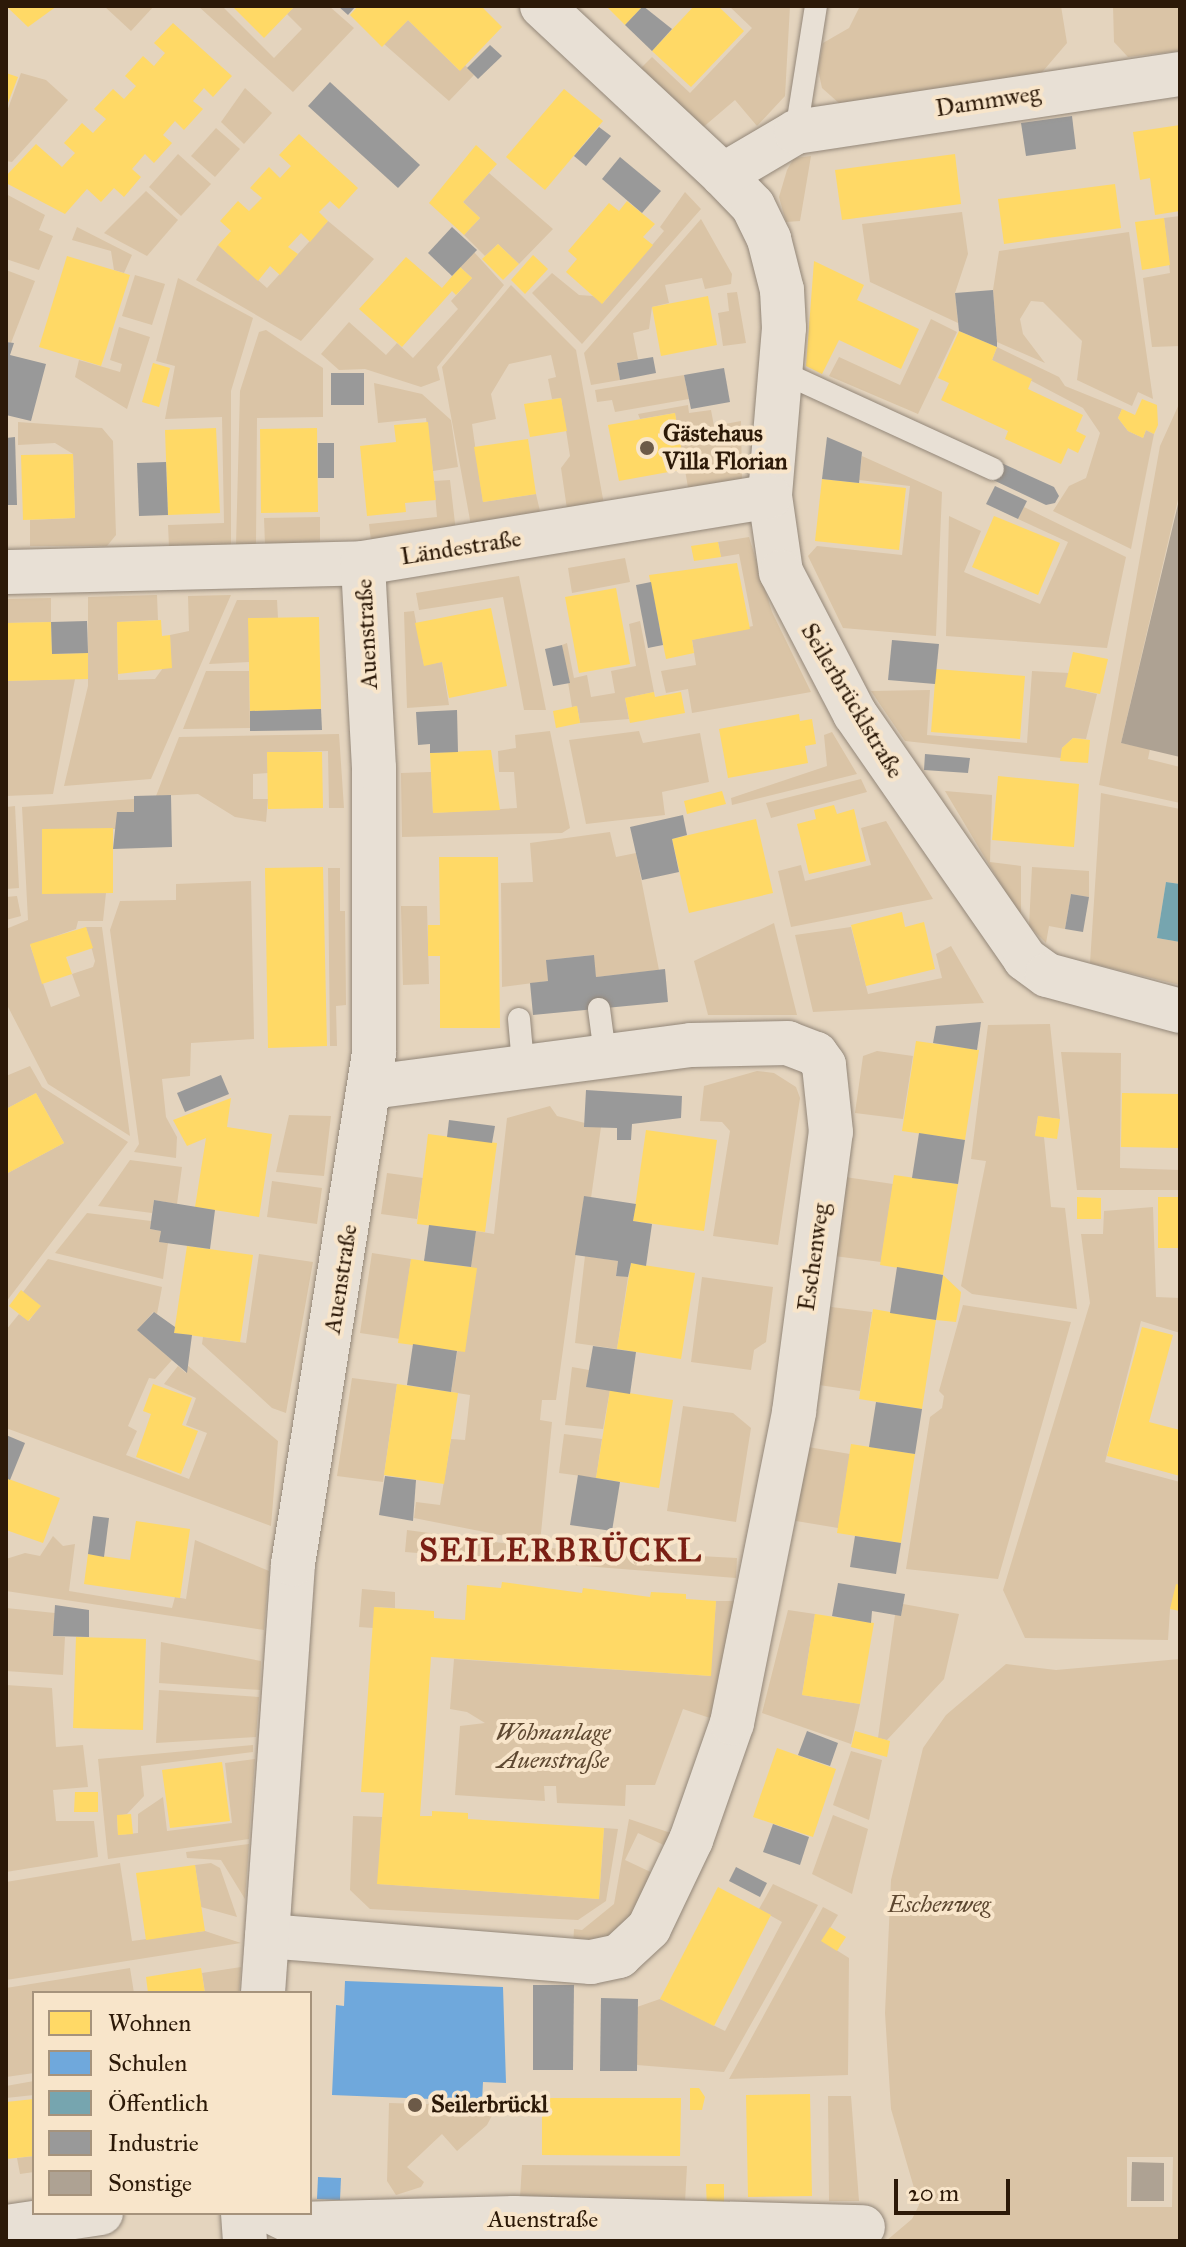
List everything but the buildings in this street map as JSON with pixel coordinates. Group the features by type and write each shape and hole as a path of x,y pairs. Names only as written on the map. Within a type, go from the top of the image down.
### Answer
{"street":[{"name":"Seilerbrücklstraße","path":"542,6 753,206 778,267 782,372 770,496 781,572 829,673 1003,933 1047,975 1180,1011"},
{"name":"Dammweg","path":"723,175 796,132 1180,74"},
{"name":"Ländestraße","path":"6,572 363,563 770,496"},
{"name":"Auenstraße","path":"263,1991 293,1564 370,1087 377,974 363,563"},
{"name":"Eschenweg","path":"267,1936 591,1962 619,1956 649,1928 695,1831 732,1723 766,1566 794,1412 832,1101 824,1065 816,1054 788,1043 751,1041 605,1054 370,1087"},
{"path":"6,2227 87,2215"},
{"path":"243,2215 245,2241"},
{"name":"Auenstraße","path":"278,2215 297,2224 514,2218 863,2227"}],"lane":[{"path":"796,132 816,6"},
{"path":"782,372 993,469"},
{"path":"599,1009 605,1054"},
{"path":"519,1019 523,1064"}],"green space":[{"path":"104,6 154,6 131,31"},
{"path":"198,6 222,6 274,58 302,29 287,14 295,6 329,6 354,28 293,92"},
{"path":"729,6 790,6 785,96 757,126 735,100 701,129 640,69 652,57 690,93 752,28"},
{"path":"860,6 1061,6 1067,43 1038,77 840,104 822,88 818,69 823,43 849,28"},
{"path":"1113,6 1180,6 1180,51 1128,57 1114,42"},
{"path":"408,20 459,70 465,65 474,75 449,101 384,44"},
{"path":"21,73 46,80 68,100 12,162 6,161 6,114"},
{"path":"245,88 272,113 244,144 221,122"},
{"path":"216,128 240,149 215,177 191,156"},
{"path":"178,154 211,184 181,216 149,187"},
{"path":"811,156 800,221 786,222 779,197 787,170 794,158"},
{"path":"489,173 553,229 519,264 498,244 485,256 464,235 480,218 463,202"},
{"path":"146,191 178,220 147,256 104,233"},
{"path":"685,192 701,209 582,344 532,293 552,273 579,295 593,296 603,303 664,231 660,227"},
{"path":"6,194 45,215 39,230 53,236 39,270 6,259"},
{"path":"962,212 968,254 955,293 958,323 870,282 862,224"},
{"path":"1180,216 1180,346 1152,347 1143,278 1170,273 1164,218"},
{"path":"701,219 732,274 731,284 705,289 702,278 665,285 669,303 652,307 649,329 633,333 638,359 617,363 620,380 591,385 584,353"},
{"path":"328,221 374,259 301,341 196,280 218,245 267,288"},
{"path":"77,227 132,255 124,273 114,270 111,251 72,240"},
{"path":"1129,232 1153,399 1138,392 1132,406 1077,380 1082,341 1043,302 1031,301 1020,319 1023,334 1045,363 997,342 993,290 999,251"},
{"path":"474,252 504,285 437,367 440,380 421,387 365,369 339,370 321,354 349,322 386,355 397,343 413,358 458,309 451,301 472,278 460,267"},
{"path":"6,270 35,281 11,343 6,342"},
{"path":"135,275 165,284 152,325 122,316"},
{"path":"178,278 253,318 231,391 231,545 169,547 168,525 224,523 222,417 165,419 175,366 156,361"},
{"path":"511,285 576,350 605,510 568,516 561,468 570,456 561,398 552,399 548,379 556,377 551,355 509,364 491,394 496,419 472,424 483,502 536,494 542,520 472,531 442,367"},
{"path":"737,292 746,343 723,346 718,313 729,311 727,293"},
{"path":"931,319 957,332 918,414 829,376 839,357 900,385"},
{"path":"119,327 150,337 127,409 75,377 79,360 120,372 122,364 110,360"},
{"path":"266,330 323,368 323,417 257,418 256,544 236,545 240,391 259,332"},
{"path":"997,347 1059,377 1065,386 1122,409 1118,418 1128,431 1143,438 1146,430 1154,434 1131,549 1053,511 1069,486 1086,478 1100,433 1083,408 992,360"},
{"path":"684,375 689,399 615,412 612,400 597,402 595,390"},
{"path":"374,383 422,394 451,420 458,467 433,471 426,418 378,423"},
{"path":"1180,402 1180,491 1121,743 1150,749 1148,759 1180,767 1180,803 1099,785 1160,446"},
{"path":"688,405 689,413 711,410 714,426 741,421 742,482 689,493 675,413 640,419 638,414"},
{"path":"18,422 102,428 113,441 116,535 107,546 30,546 30,520 75,518 73,454 55,443 18,445"},
{"path":"862,456 942,492 936,636 843,628 808,556 817,546 902,555 910,486 859,480"},
{"path":"450,480 456,532 371,541 369,524 437,517 434,481"},
{"path":"1024,507 1126,557 1107,648 946,636 949,516 981,531 964,572 1040,604 1068,542 1018,519"},
{"path":"320,517 320,544 265,545 264,518"},
{"path":"749,537 772,612 811,692 692,713 688,689 666,693 661,671 696,665 692,640 753,626 739,554 721,557 718,542"},
{"path":"625,558 630,582 572,593 568,568"},
{"path":"519,576 546,710 524,710 503,597 419,610 416,593"},
{"path":"157,595 158,620 117,622 118,680 155,679 163,668 171,668 170,635 189,631 188,596 231,595 151,779 64,786 88,686 88,597"},
{"path":"51,598 51,622 6,623 6,599"},
{"path":"237,600 277,600 278,618 249,662 209,664"},
{"path":"414,611 424,665 442,662 449,705 407,708 404,612"},
{"path":"640,621 654,692 625,698 629,719 580,723 577,706 572,707 562,645 567,643 574,678 587,675 591,697 615,693 611,671 636,666 629,624"},
{"path":"206,671 249,671 250,728 183,729"},
{"path":"1032,671 1069,673 1066,687 1097,694 1086,739 1073,738 1062,748 1061,758 905,741 871,691 930,690 927,735 1027,743"},
{"path":"75,679 53,794 6,796 6,681"},
{"path":"550,731 570,828 562,833 402,837 401,773 431,772 433,813 517,808 514,772 499,772 498,751 516,748 515,735"},
{"path":"639,731 643,743 700,733 709,782 662,792 665,815 586,824 569,740"},
{"path":"832,732 857,774 732,805 731,798 827,766 824,735"},
{"path":"339,734 344,808 329,808 328,751 267,753 268,773 253,774 253,799 268,799 266,822 235,817 198,794 156,796 179,737"},
{"path":"861,779 867,792 771,818 766,803"},
{"path":"945,791 992,795 990,862 1021,866 1021,918"},
{"path":"1101,793 1180,809 1180,884 1166,882 1157,938 1180,942 1180,985 1090,963"},
{"path":"134,799 134,812 117,812 117,829 42,830 42,893 106,893 103,921 78,921 76,929 30,945 51,1007 80,996 72,974 93,967 95,961 86,927 102,927 130,1136 48,1084 6,1003 6,929 28,920 22,807"},
{"path":"15,806 19,888 6,889 6,807"},
{"path":"886,821 933,899 791,927 778,871 801,865 805,881 871,865 861,828"},
{"path":"610,832 616,857 636,853 659,970 596,977 593,955 547,960 548,981 502,987 501,883 533,882 530,843"},
{"path":"1032,867 1089,871 1089,897 1071,894 1065,929 1049,926 1046,943 1029,926"},
{"path":"328,868 340,868 340,911 345,911 346,1005 336,1006 337,1046 330,1046"},
{"path":"251,881 254,1039 191,1043 190,1076 162,1079 166,1117 177,1137 176,1158 134,1152 139,1144 110,930 120,901 176,900 176,884"},
{"path":"17,896 21,916 6,920 6,897"},
{"path":"401,906 427,906 429,984 403,985"},
{"path":"774,923 797,1015 708,1015 694,961"},
{"path":"851,927 868,994 942,978 936,954 951,946 984,1003 813,1012 795,935"},
{"path":"1050,1024 1060,1119 1038,1116 1035,1135 1044,1137 1051,1207 1065,1208 1077,1309 972,1294 961,1286 986,1161 971,1159 988,1025"},
{"path":"877,1051 913,1056 903,1119 855,1113 863,1056"},
{"path":"1061,1052 1121,1053 1120,1168 1180,1170 1180,1190 1077,1190"},
{"path":"30,1066 42,1087 128,1142 6,1302 6,1174 64,1143 36,1093 6,1109 6,1076"},
{"path":"757,1071 774,1073 796,1087 800,1098 778,1245 713,1236 730,1131 722,1122 700,1121 704,1086"},
{"path":"550,1106 557,1116 601,1127 591,1198 584,1197 556,1400 542,1400 540,1420 552,1422 540,1543 414,1518 416,1502 440,1505 451,1439 465,1440 470,1395 451,1392 476,1231 494,1234 507,1118"},
{"path":"289,1115 331,1116 324,1176 276,1172"},
{"path":"130,1160 182,1167 177,1204 154,1200 152,1213 98,1206"},
{"path":"387,1173 423,1178 417,1219 381,1214"},
{"path":"845,1177 893,1184 881,1262 834,1256"},
{"path":"272,1181 322,1188 317,1224 267,1217"},
{"path":"1153,1207 1156,1297 1180,1298 1180,1333 1141,1321 1105,1462 1180,1482 1180,1585 1170,1609 1168,1640 1025,1638 1003,1590 1090,1303 1081,1234 1103,1234 1104,1211"},
{"path":"87,1213 151,1221 150,1229 161,1231 160,1242 168,1243 163,1279 55,1253"},
{"path":"372,1253 411,1259 400,1339 360,1333"},
{"path":"259,1254 313,1262 286,1413 272,1408 202,1344 203,1337 246,1343"},
{"path":"585,1256 618,1261 616,1275 628,1277 617,1349 575,1343"},
{"path":"48,1259 162,1287 157,1314 153,1312 138,1330 172,1360 155,1379 149,1378 128,1426 137,1431 126,1455 189,1479 207,1433 186,1425 196,1398 164,1384 178,1366 186,1373 187,1365 278,1441 271,1526 6,1428 6,1330 19,1314 29,1321 40,1306 23,1292"},
{"path":"702,1277 773,1287 766,1342 754,1350 751,1370 691,1362"},
{"path":"963,1305 1071,1322 998,1579 906,1569 930,1417 942,1408 944,1396 939,1391"},
{"path":"823,1306 872,1312 860,1391 812,1384"},
{"path":"572,1367 589,1370 610,1390 603,1429 565,1425"},
{"path":"352,1378 397,1384 383,1482 337,1476"},
{"path":"683,1406 733,1413 751,1428 736,1522 667,1511"},
{"path":"564,1434 602,1439 596,1478 559,1473"},
{"path":"808,1447 850,1454 838,1528 796,1521"},
{"path":"407,1530 531,1547 737,1558 736,1578 405,1552"},
{"path":"53,1536 63,1546 75,1544 69,1591 172,1608 175,1597 186,1599 195,1540 269,1571 264,1630 6,1591 6,1559 25,1553 40,1556"},
{"path":"362,1589 395,1592 395,1608 375,1607 373,1628 359,1627"},
{"name":"Wohnanlage Auenstraße","path":"716,1601 740,1601 719,1721 683,1709 655,1785 626,1785 625,1806 557,1803 556,1786 544,1786 545,1801 455,1795 460,1726 485,1723 467,1712 450,1709 454,1659 710,1676"},
{"path":"903,1604 959,1614 944,1679 887,1740 878,1738 895,1615 901,1615"},
{"path":"6,1608 55,1613 53,1636 65,1637 63,1675 6,1671"},
{"path":"788,1610 815,1614 802,1695 860,1704 851,1744 762,1713"},
{"path":"161,1642 261,1661 260,1690 159,1683"},
{"path":"1180,1659 1180,2241 886,2241 912,2219 919,2205 891,2109 885,2013 891,1880 923,1748 946,1715 1006,1664 1056,1670","holes":["1127,2157 1173,2157 1172,2207 1127,2207"]},
{"path":"6,1685 52,1688 56,1747 83,1745 88,1787 53,1790 56,1821 94,1821 98,1857 6,1872"},
{"path":"159,1690 259,1697 256,1737 156,1743"},
{"path":"253,1745 253,1752 141,1766 144,1796 127,1814 117,1816 118,1835 138,1833 138,1814 163,1797 167,1831 232,1823 225,1763 255,1759 249,1839 108,1859 98,1759"},
{"path":"851,1751 882,1760 869,1820 833,1805"},
{"path":"833,1815 868,1829 852,1894 812,1874"},
{"path":"353,1816 382,1817 378,1884 599,1899 604,1828 618,1829 606,1901 578,1920 370,1909 350,1890"},
{"path":"629,1819 677,1835 670,1848 638,1833 625,1860 657,1875 622,1934 573,1947 574,1929 582,1930 614,1904"},
{"path":"249,1844 245,1899 221,1860 187,1858 186,1852"},
{"path":"120,1863 132,1941 205,1931 241,1943 6,1980 6,1882"},
{"path":"211,1863 220,1868 237,1917 201,1907 195,1865"},
{"path":"773,1884 818,1905 724,2072 637,2065 637,2007 660,1999 725,2031 782,1922 759,1909"},
{"path":"823,1907 838,1915 822,1941 849,1958 848,2075 729,2079"},
{"path":"241,1967 239,1991 205,1991 202,1973"},
{"path":"130,1968 134,1991 32,1991 32,2073 6,2077 6,1988"},
{"path":"32,2081 32,2095 6,2098 6,2086"},
{"path":"828,2096 851,2096 859,2201 829,2201"},
{"path":"389,2103 497,2106 487,2125 457,2151 442,2134 407,2167 424,2182 421,2187 396,2195 387,2181"},
{"path":"32,2156 32,2172 20,2174 17,2158"},
{"path":"522,2165 687,2166 685,2202 520,2198"}],"place":[{"name":"Gästehaus Villa Florian","path":"647,448"},
{"name":"Seilerbrückl","path":"415,2105"}],"district":[{"name":"SEILERBRÜCKL","path":"561,1551"}]}
